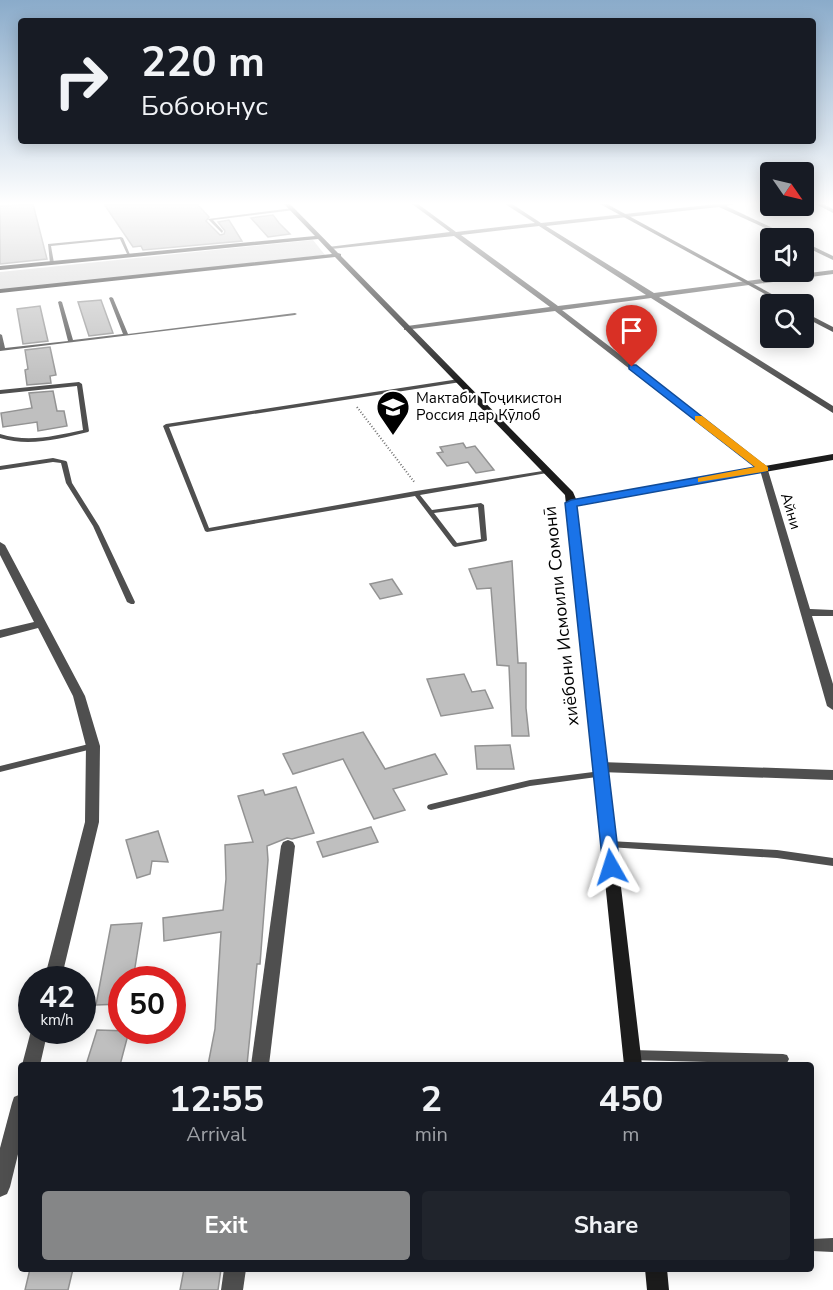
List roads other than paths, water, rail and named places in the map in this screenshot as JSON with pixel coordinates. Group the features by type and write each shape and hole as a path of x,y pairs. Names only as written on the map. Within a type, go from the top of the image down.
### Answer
{"street":[{"path":"0,268 40,264"},
{"path":"0,291 224,264"},
{"name":"хиёбони Исмоили Сомонӣ","path":"347,264 570,494 633,1060"},
{"path":"498,264 764,469"},
{"path":"601,264 833,411"},
{"path":"713,264 768,294"},
{"path":"407,328 833,272"},
{"path":"814,320 833,330"},
{"path":"571,503 833,457"},
{"name":"Айни","path":"764,469 833,706"},
{"path":"0,545 79,696 93,746 92,822 56,966"},
{"path":"807,612 833,614"},
{"path":"0,634 41,624"},
{"path":"601,770 833,775"},
{"path":"261,1062 288,846"},
{"path":"32,1062 36,1044"},
{"path":"0,1186 18,1115"},
{"path":"232,1290 235,1272"},
{"path":"656,1272 658,1290"}],"lane":[{"path":"111,298 126,335"},
{"path":"60,302 71,342"},
{"path":"0,335 1,350 295,314"},
{"path":"459,381 166,426 207,530 547,471"},
{"path":"0,392 79,384 86,431 20,441 0,436"},
{"path":"0,468 53,460 64,462 69,483 96,526 131,602"},
{"path":"419,493 430,512 455,545 484,540 481,505 430,512"},
{"path":"0,769 93,746"},
{"path":"431,807 530,783 601,770"},
{"path":"609,844 777,854 833,862"},
{"path":"633,1060 783,1059"},
{"path":"814,1245 833,1245"}],"place":[{"name":"Мактаби Тоҷикистон Россия дар Кӯлоб","path":"393,436"}]}
